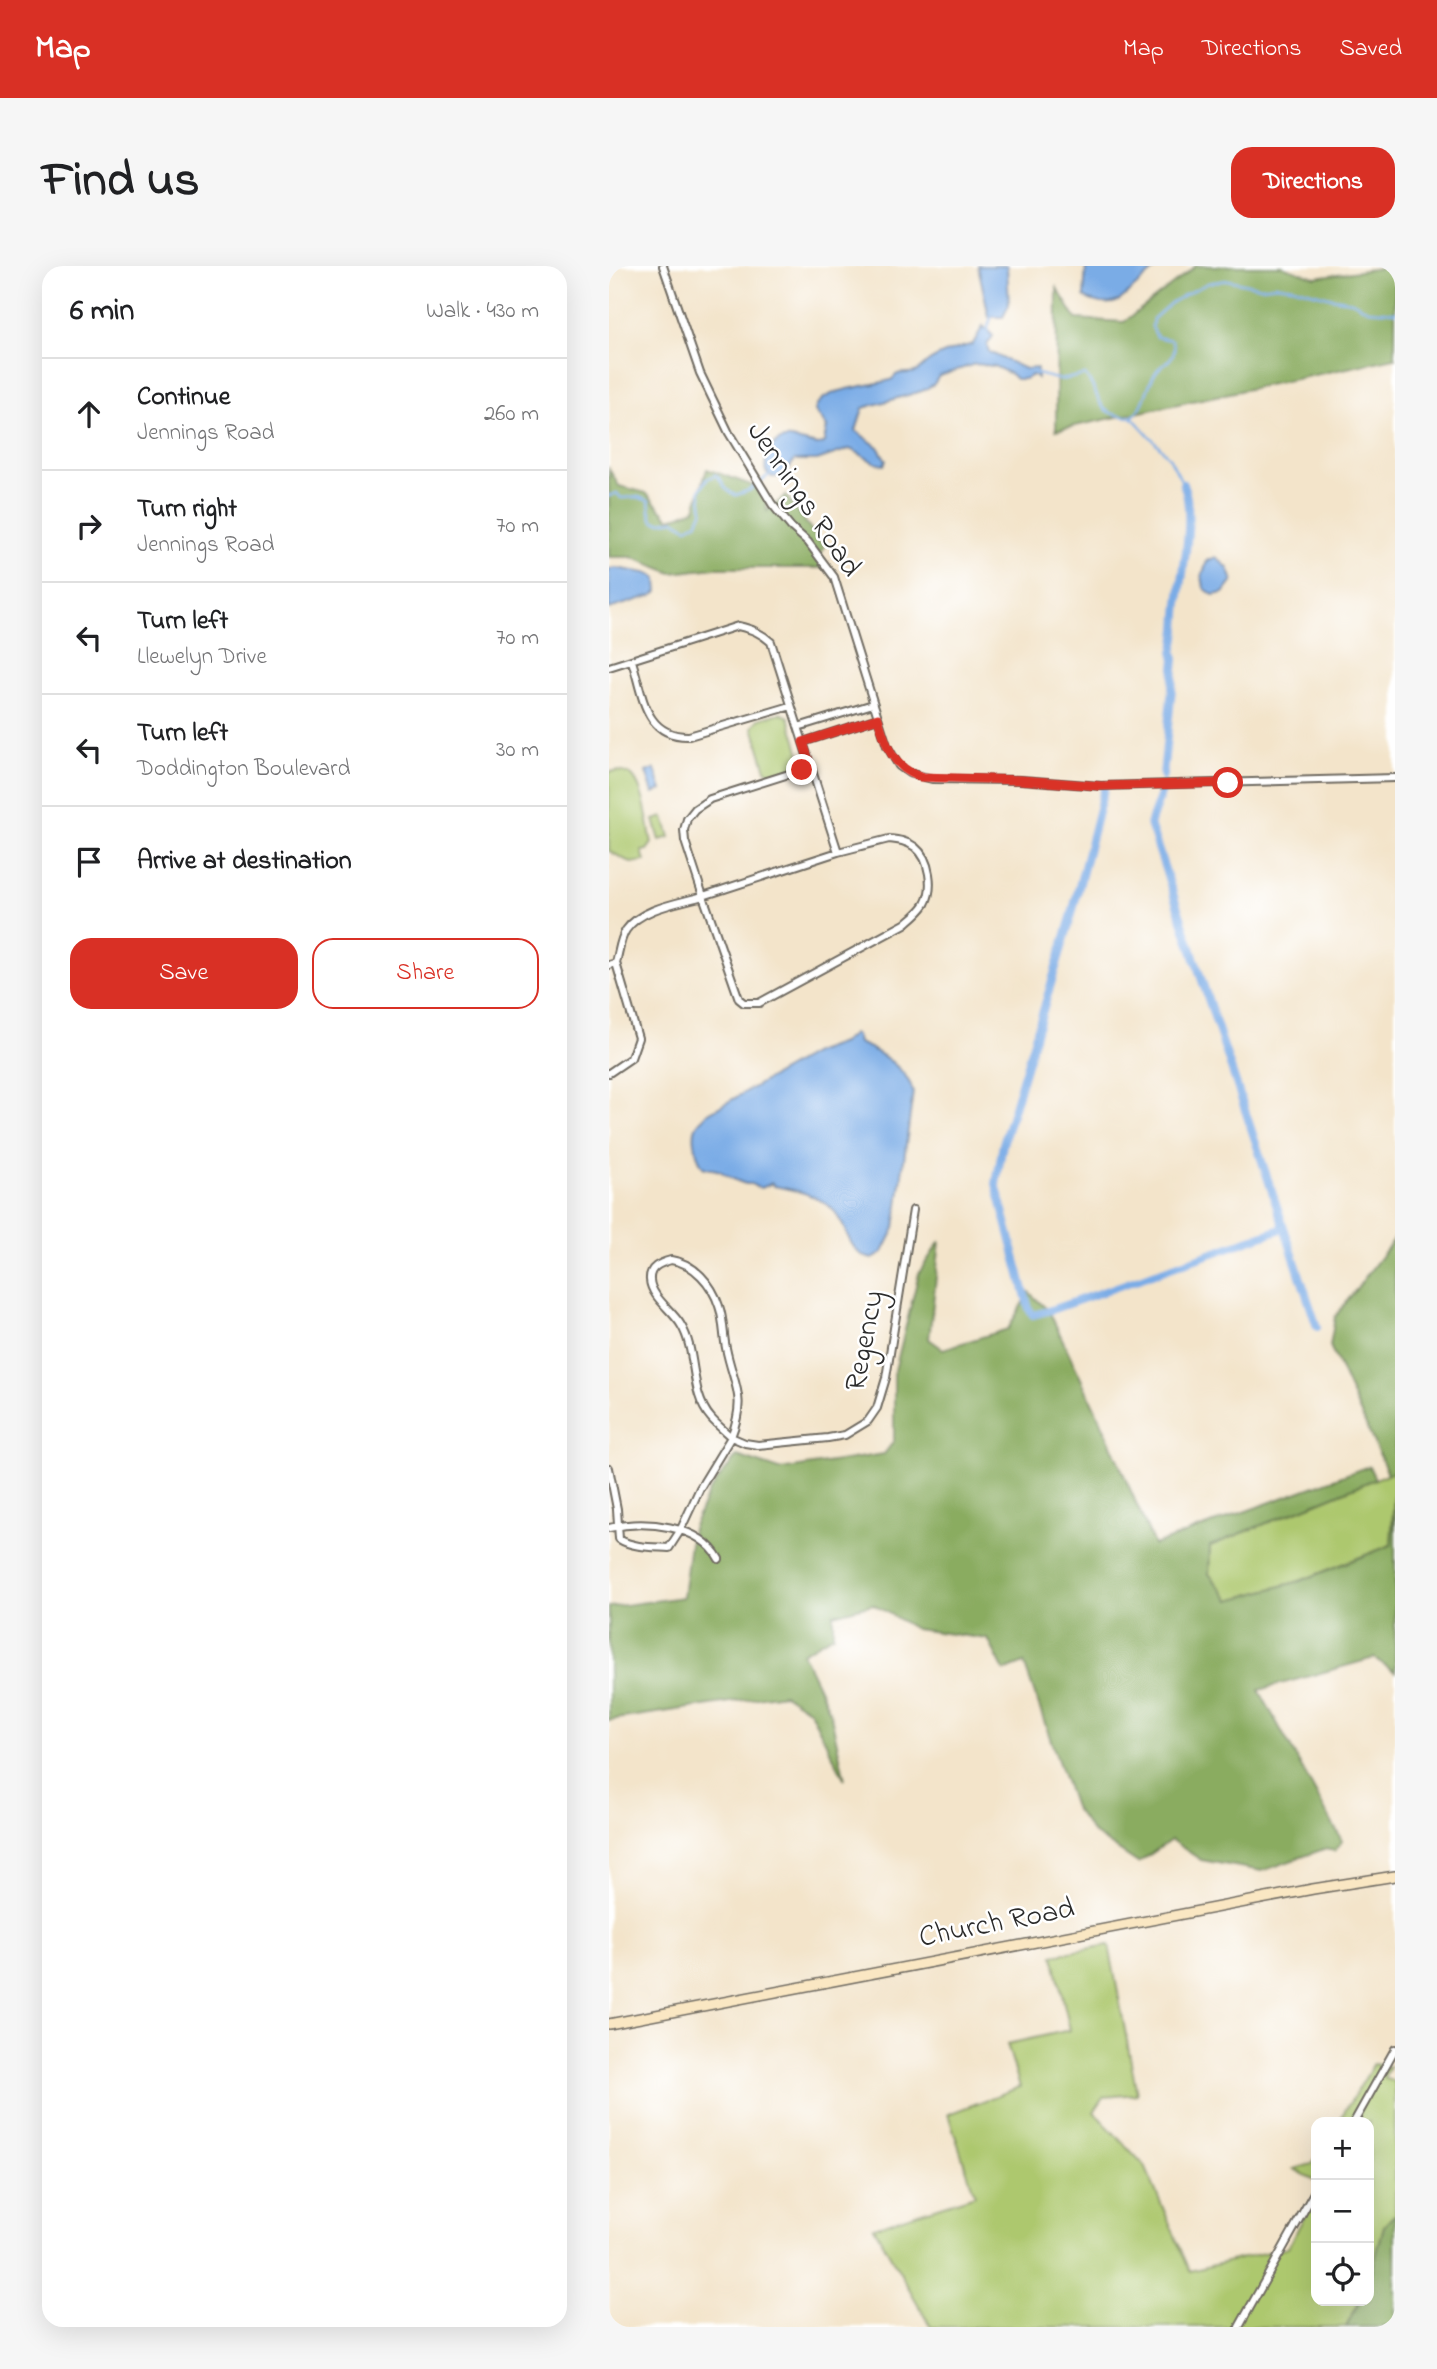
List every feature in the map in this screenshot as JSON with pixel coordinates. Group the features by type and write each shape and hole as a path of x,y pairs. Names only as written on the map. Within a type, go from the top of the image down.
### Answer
{"main road":[{"name":"Church Road","path":"609,2024 1395,1875"}],"street":[{"name":"Jennings Road","path":"663,266 700,373 729,433 772,504 808,542 834,577 887,747 899,766 909,773 932,779 1021,780 1101,786 1395,778"},
{"path":"609,667 738,626 754,629 771,642 838,852"},
{"path":"632,661 648,715 665,733 678,737 791,706"},
{"path":"798,727 873,704"},
{"path":"803,742 878,718"},
{"path":"609,1073 631,1058 638,1038 613,964 622,937 636,919 649,913 703,896 838,852 889,839 902,840 914,846 926,864 929,891 926,902 905,924 759,1003 744,1003 735,993 703,896 685,841 687,819 695,809 710,799 811,767"},
{"name":"Regency","path":"731,1437 758,1445 828,1438 854,1431 868,1421 877,1408 887,1378 913,1210"},
{"path":"609,1468 617,1509 619,1539 656,1548 669,1548 680,1531 696,1494 731,1437 739,1416 740,1397 725,1345 719,1306 706,1282 686,1264 671,1260 657,1264 650,1274 651,1286 674,1314 688,1338 698,1386 707,1411 731,1437"},
{"path":"609,1528 641,1523 680,1531 703,1540 719,1559"},
{"path":"1357,2117 1395,2049"},
{"path":"1239,2327 1311,2198"}],"green space":[{"path":"1196,266 1282,266 1315,277 1395,266 1395,358 1056,430 1057,288 1076,319 1124,322"},
{"path":"609,469 619,486 646,493 670,519 695,509 707,469 765,490 767,511 786,496 824,547 820,557 828,568 715,568 672,573 631,557 609,557"},
{"path":"780,713 789,717 802,761 796,768 772,774 766,770 753,727 759,719"},
{"path":"617,771 633,777 643,799 652,843 647,850 642,851 645,861 631,863 609,851 609,772"},
{"path":"664,817 670,837 660,840 654,820"},
{"path":"1395,1238 1395,1471 1388,1474 1330,1346 1335,1317"},
{"path":"940,1241 929,1339 943,1349 1008,1329 1029,1292 1049,1311 1101,1421 1154,1545 1369,1466 1375,1479 1210,1546 1209,1574 1230,1600 1300,1581 1391,1545 1395,1502 1395,1672 1374,1658 1259,1690 1342,1841 1335,1851 1324,1849 1262,1871 1201,1860 1171,1840 1138,1863 1093,1833 1074,1807 1024,1663 1004,1671 988,1639 915,1629 873,1604 833,1614 833,1635 802,1653 830,1711 845,1780 810,1711 784,1694 609,1720 609,1607 683,1597 692,1528 709,1491 737,1456 780,1470 884,1454 894,1441 894,1374 919,1273"},
{"path":"1395,1471 1391,1545 1300,1581 1230,1600 1209,1574 1210,1546"},
{"path":"1109,1945 1137,2094 1104,2097 1094,2112 1145,2166 1190,2271 1288,2247 1311,2204 1311,2306 1357,2306 1346,2327 931,2327 874,2227 975,2195 948,2114 1020,2087 1007,2044 1070,2030 1053,1955"},
{"path":"1374,2064 1390,2067 1384,2078 1395,2082 1395,2214 1384,2226 1374,2264 1374,2117 1341,2117"},
{"path":"1311,2164 1311,2178 1294,2169"},
{"path":"1395,2214 1395,2327 1346,2327 1357,2306 1374,2306 1374,2264 1384,2226"}],"water":[{"path":"978,266 1007,266 1009,305 1003,317 989,317"},
{"path":"1086,266 1159,266 1119,301 1106,304 1084,297"},
{"path":"983,326 993,336 987,345 989,352 1025,369 1037,368 1037,378 1032,375 1025,379 1016,379 994,366 975,364 939,376 934,384 922,391 863,408 856,431 878,447 886,460 884,465 849,449 817,460 795,460 782,476 772,477 766,472 768,455 779,441 790,439 819,445 824,442 827,427 815,411 818,403 825,397 835,392 890,380 900,373 917,371 938,356 973,344"},
{"path":"1216,557 1228,568 1233,581 1224,593 1213,595 1204,588 1202,576 1207,561"},
{"path":"609,569 651,574 657,579 658,591 609,609"},
{"path":"655,769 662,790 653,793 646,772"},
{"path":"853,1034 856,1035 858,1043 899,1068 913,1092 895,1228 883,1252 873,1259 858,1252 837,1215 826,1204 812,1196 774,1186 772,1183 759,1188 739,1182 718,1170 703,1167 695,1141 695,1129 705,1115 814,1053 842,1043"}],"waterway":[{"path":"1132,417 1140,408 1156,372 1171,358 1174,351 1172,340 1157,337 1152,327 1153,319 1172,302 1208,283 1228,280 1261,287 1293,287 1352,301 1368,310 1395,312"},
{"path":"987,331 992,314"},
{"path":"1034,373 1060,380 1085,375 1105,409 1119,416 1132,417"},
{"path":"1132,417 1169,457 1183,484"},
{"path":"609,496 617,493 621,498 638,497 649,501 654,521 674,520 687,528 697,523 703,510 700,490 707,479 715,475 728,491 736,495 750,490 769,475"},
{"path":"1163,775 1175,659 1173,652 1188,526 1187,496 1183,484"},
{"path":"1162,791 1163,775"},
{"path":"1104,789 1072,914 1003,1144 996,1184 1029,1309 1033,1315 1048,1311 1284,1228"},
{"path":"1162,791 1150,824 1317,1327"}],"route":[{"path":"802,770 811,767 803,742 878,718 892,757 899,766 920,777 1047,781 1101,786 1228,783"}]}
